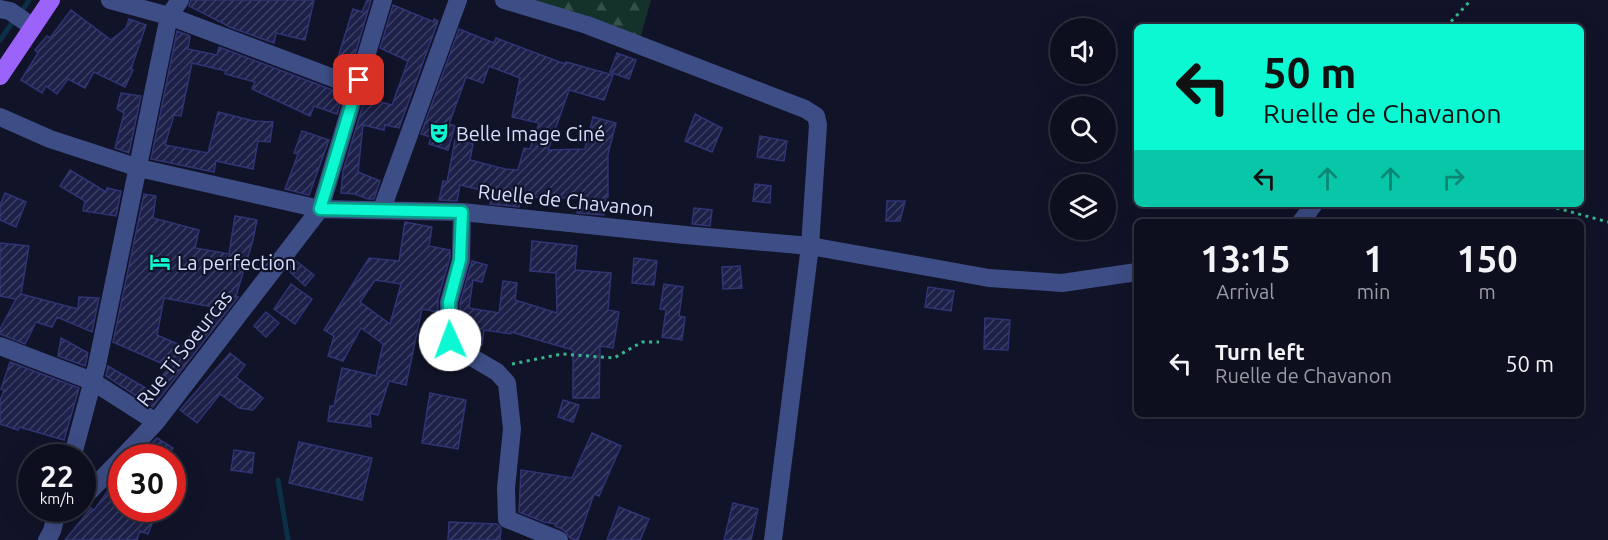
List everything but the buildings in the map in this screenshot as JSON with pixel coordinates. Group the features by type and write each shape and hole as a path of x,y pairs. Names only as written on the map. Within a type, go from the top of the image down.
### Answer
{"main road":[{"path":"0,76 51,0"}],"street":[{"path":"110,0 169,16 357,87"},
{"path":"76,444 92,381 169,16 180,0"},
{"name":"Rue Ti Soeurcas","path":"135,444 156,422 320,209 383,0"},
{"path":"382,209 458,0"},
{"path":"504,0 587,25 805,109 816,116 818,125 810,246 774,540"},
{"path":"0,9 10,11 33,27"},
{"name":"Ruelle de Chavanon","path":"0,117 50,139 138,168 320,209 462,212 685,236 810,246 989,278 1062,283 1134,272"},
{"path":"462,212 460,260 449,302 450,340 463,352 497,372 507,383 511,402 512,429 506,488 507,519 559,540"},
{"path":"0,346 92,381 156,422"},
{"name":"Rue Ti Soeurcas","path":"96,485 108,473"},
{"path":"50,536 62,522"}],"path":[{"path":"1449,24 1471,0"},
{"path":"1553,207 1608,222"},
{"path":"497,372 513,363 561,354 614,358 642,342 659,342"}],"green space":[{"path":"535,0 651,0 639,42"}],"waterway":[{"path":"24,8 29,0"},
{"path":"0,40 12,23"},
{"path":"278,480 288,540"}],"place":[{"name":"Belle Image Ciné","path":"439,133"},
{"name":"La perfection","path":"160,262"}],"route":[{"path":"359,80 320,209 462,212 460,260 449,302 450,340"}]}
